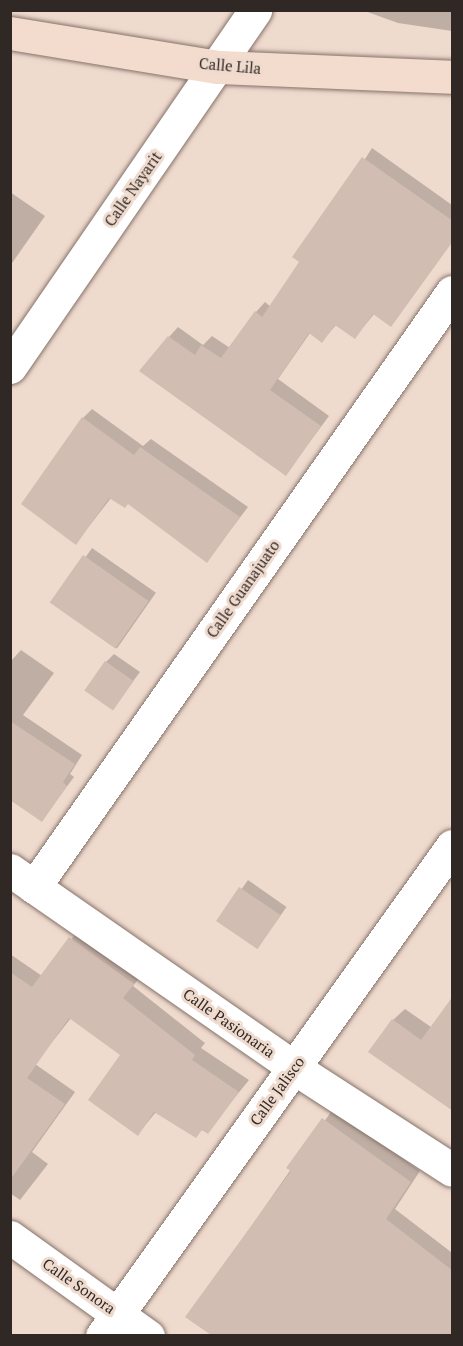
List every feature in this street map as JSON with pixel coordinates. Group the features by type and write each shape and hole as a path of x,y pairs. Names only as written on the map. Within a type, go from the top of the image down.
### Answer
{"street":[{"name":"Calle Nayarit","path":"10,367 255,10"},
{"name":"Calle Lila","path":"10,33 218,67 453,77"},
{"name":"Calle Guanajuato","path":"22,878 453,292"},
{"name":"Calle Jalisco","path":"109,1324 453,846"},
{"name":"Calle Pasionaria","path":"22,878 293,1067 453,1170"},
{"name":"Calle Sonora","path":"10,1237 109,1324 148,1335"}],"building":[{"path":"362,157 453,221 453,241 391,327 373,314 355,339 335,325 322,343 309,333 270,390 321,426 286,476 139,371 168,336 195,355 201,345 221,358 255,311 262,317 299,262 292,257"},
{"path":"82,417 134,455 140,447 240,517 207,563 128,504 125,508 109,498 76,545 21,504"},
{"path":"83,555 149,601 115,648 50,603"},
{"path":"105,661 134,681 113,711 84,690"},
{"path":"10,721 75,764 63,782 67,786 42,822 10,800"},
{"path":"239,887 280,915 258,949 216,921"},
{"path":"69,937 134,984 123,998 195,1055 192,1060 239,1092 208,1134 202,1130 196,1138 154,1112 138,1136 88,1100 120,1055 69,1018 27,1078 65,1104 10,1180 10,972 32,987"},
{"path":"453,996 453,1111 368,1052 392,1019 421,1040"},
{"path":"322,1118 411,1182 386,1219 453,1271 453,1335 211,1335 185,1317 291,1171 286,1168"}]}
